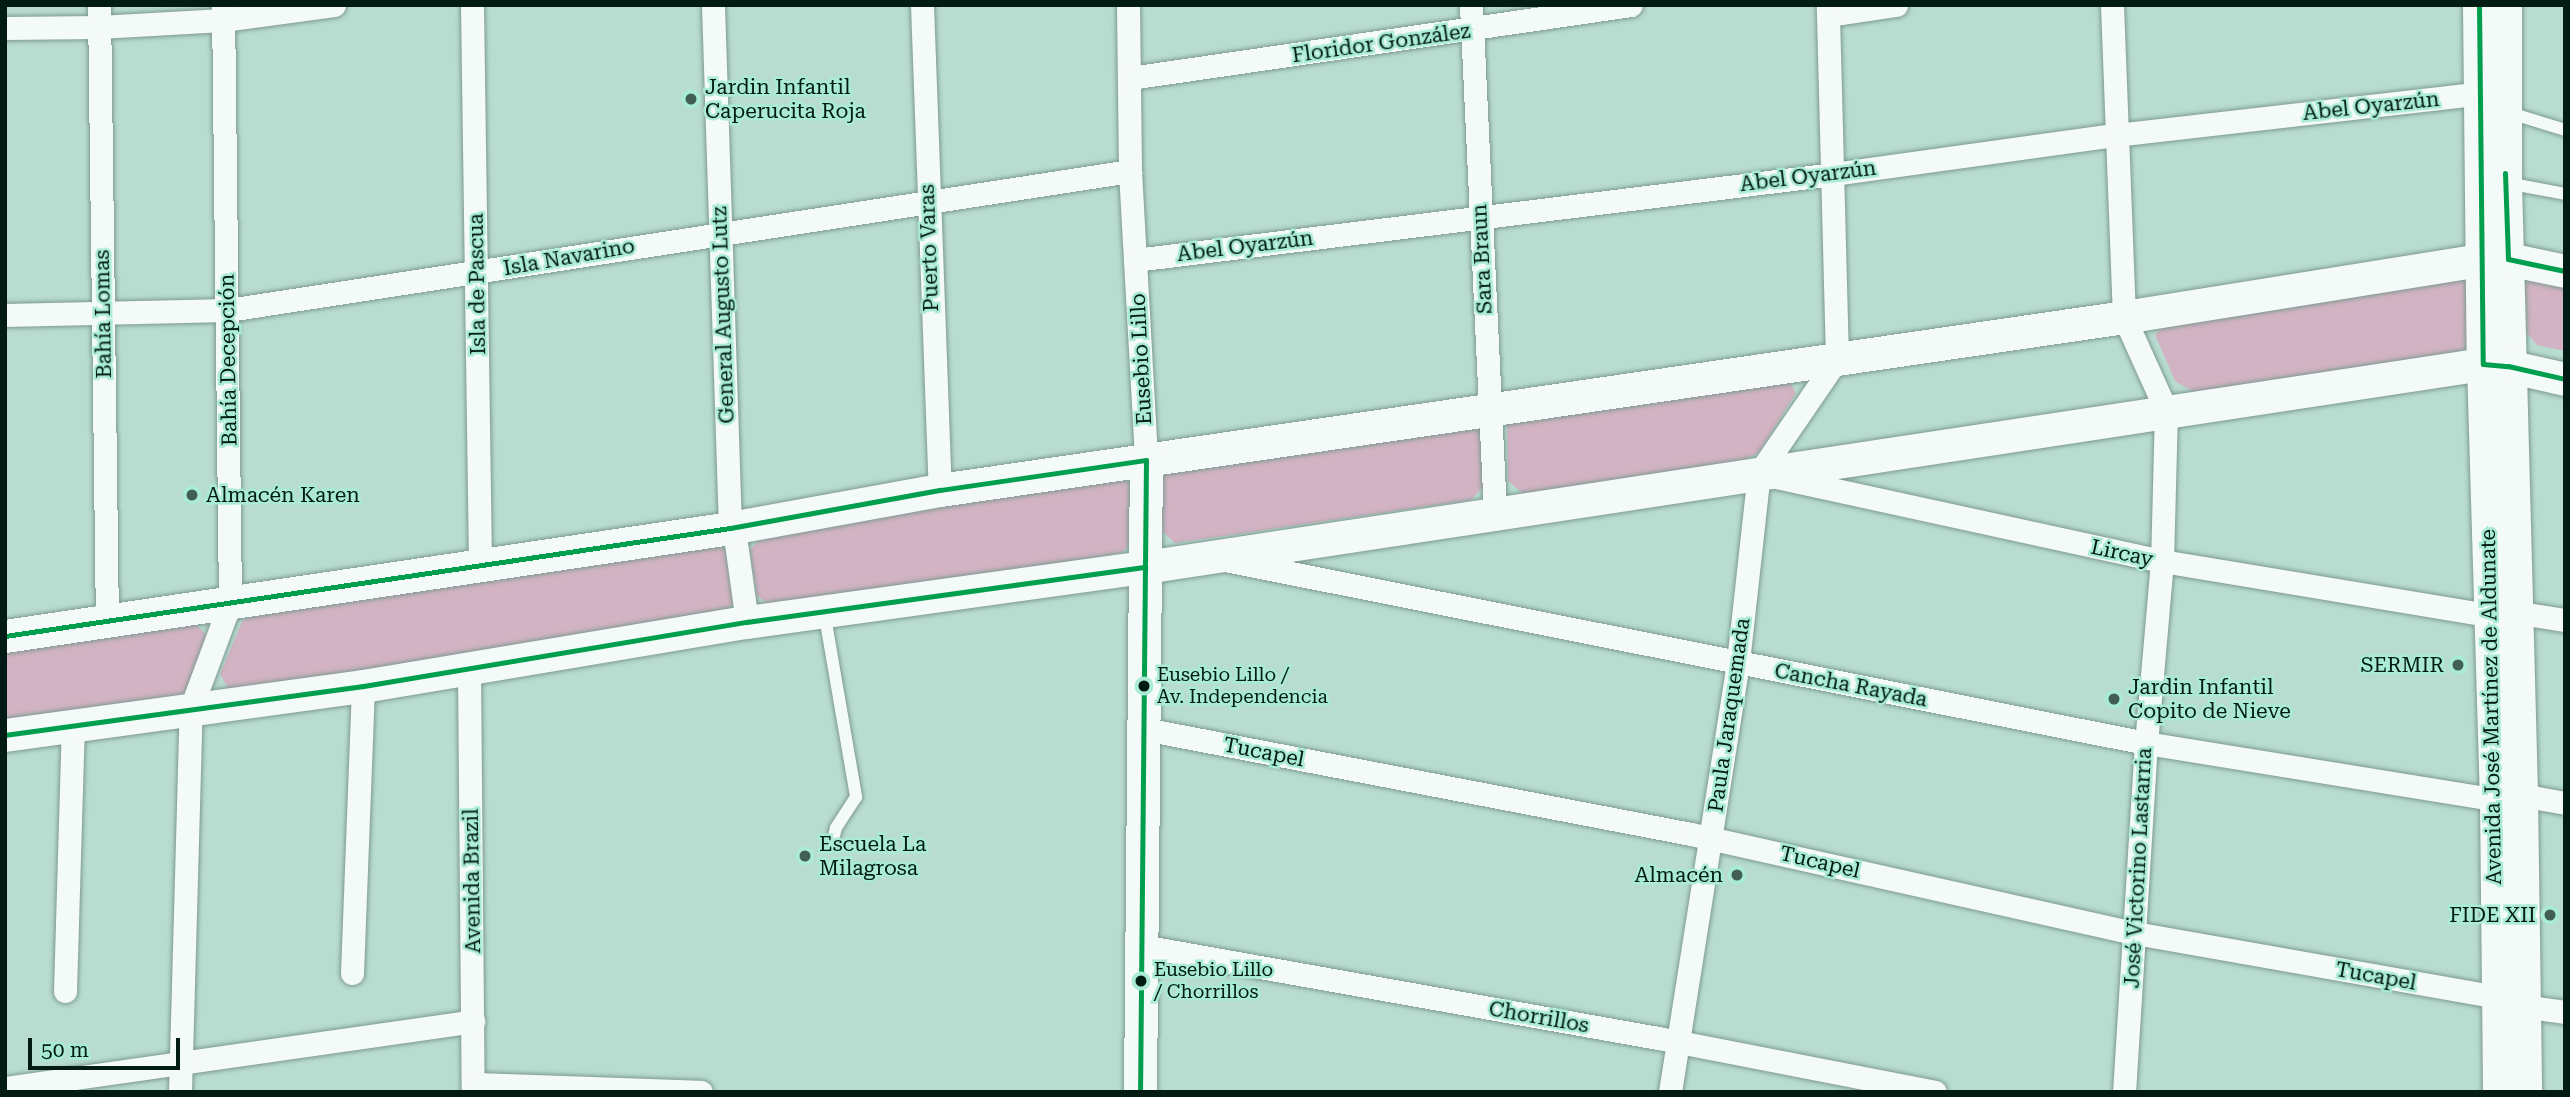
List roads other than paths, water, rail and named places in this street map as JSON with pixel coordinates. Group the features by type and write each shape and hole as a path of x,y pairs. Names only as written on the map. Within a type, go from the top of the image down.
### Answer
{"main road":[{"path":"2479,5 2505,183 2495,259"},
{"path":"2495,259 2494,103 2505,5"},
{"path":"5,636 730,528 940,490 2124,317 2495,259 2565,271"},
{"name":"Avenida José Martínez de Aldunate","path":"2495,259 2495,365 2508,798 2509,1002 2499,1092"},
{"path":"5,735 363,686 747,622 1144,567 2166,410 2495,365 2565,379"},
{"name":"Eusebio Lillo","path":"1140,1092 1146,460"},
{"name":"Avenida José Martínez de Aldunate","path":"2509,1002 2525,1092"}],"street":[{"path":"5,28 99,16 223,13 334,5"},
{"name":"Isla de Pascua","path":"472,5 478,272 480,564"},
{"name":"General Augusto Lutz","path":"713,5 730,528 736,543 747,622"},
{"name":"Puerto Varas","path":"922,5 927,201 940,490"},
{"name":"Eusebio Lillo","path":"1128,5 1130,171 1146,460"},
{"name":"Sara Braun","path":"1471,5 1495,513"},
{"name":"Floridor González","path":"1130,78 1631,5"},
{"path":"1837,359 1828,10 1896,5"},
{"path":"2112,5 2124,317"},
{"name":"Bahía Decepción","path":"180,1092 191,708 230,603 223,13"},
{"name":"Bahía Lomas","path":"99,16 107,622"},
{"name":"Abel Oyarzún","path":"1135,260 1833,174 2115,135 2494,103"},
{"name":"Isla Navarino","path":"5,316 228,310 1130,171"},
{"name":"José Victorino Lastarria","path":"2124,317 2166,410 2162,561 2146,743 2124,1092"},
{"name":"Paula Jaraquemada","path":"1670,1092 1738,662 1759,473 1837,359"},
{"name":"Lircay","path":"1759,473 2162,561 2501,613 2565,620"},
{"name":"Cancha Rayada","path":"1209,557 2146,743 2508,798 2565,803"},
{"name":"Avenida Brazil","path":"469,670 474,1088"},
{"path":"352,973 363,686"},
{"path":"65,991 73,724"},
{"name":"Tucapel","path":"1144,729 1711,838 2135,933 2565,1012"},
{"name":"Chorrillos","path":"1142,946 1679,1042 1935,1092"},
{"path":"5,1088 473,1021"},
{"path":"474,1088 701,1092"}],"lane":[{"path":"2494,103 2565,130"},
{"path":"2505,183 2565,194"},
{"path":"824,611 856,797 836,828 833,839"}],"place":[{"name":"Jardin Infantil Caperucita Roja","path":"691,99"},
{"name":"Almacén Karen","path":"192,495"},
{"name":"SERMIR","path":"2458,665"},
{"name":"Eusebio Lillo / Av. Independencia","path":"1144,686"},
{"name":"Jardin Infantil Copito de Nieve","path":"2114,699"},
{"name":"Escuela La Milagrosa","path":"805,856"},
{"name":"Almacén","path":"1737,875"},
{"name":"FIDE XII","path":"2550,915"},
{"name":"Eusebio Lillo / Chorrillos","path":"1141,981"}]}
